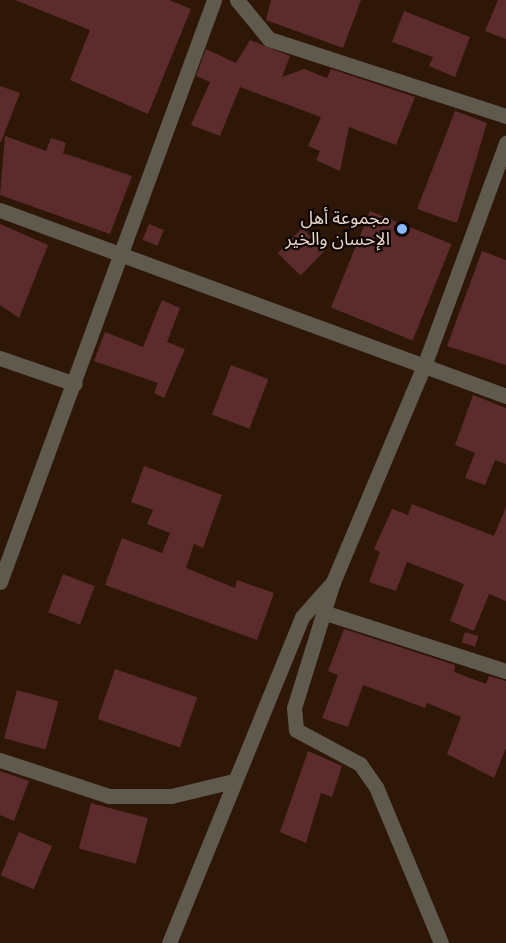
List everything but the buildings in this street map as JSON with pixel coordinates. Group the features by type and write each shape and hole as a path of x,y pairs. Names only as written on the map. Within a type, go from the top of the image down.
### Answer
{"street":[{"path":"0,582 124,255 214,0"},
{"path":"237,0 269,39 506,116"},
{"path":"441,943 370,780 352,759 296,730 294,708 326,614 333,582 424,366 506,143"},
{"path":"0,210 506,396"},
{"path":"0,358 75,384"},
{"path":"169,943 233,781 302,617 333,582"},
{"path":"326,614 506,671"},
{"path":"0,760 109,796 171,796 233,781"}],"place":[{"name":"مجموعة أهل الإحسان والخير","path":"402,229"}]}
